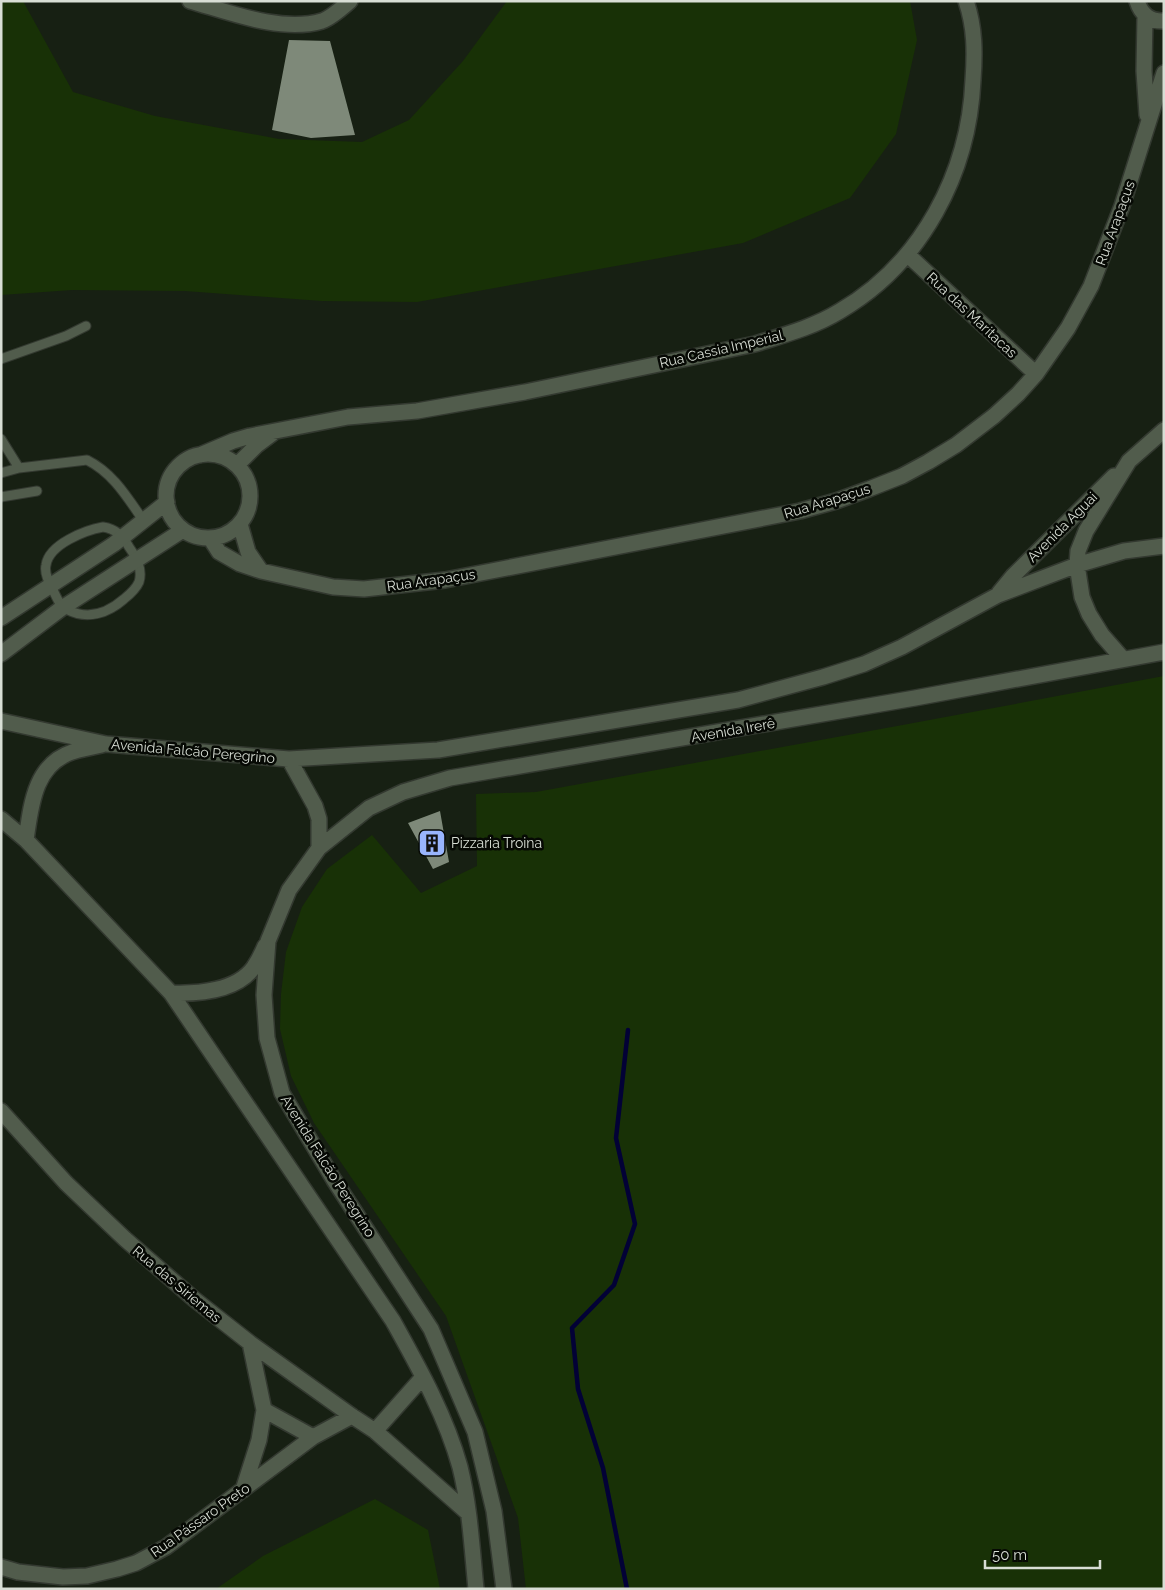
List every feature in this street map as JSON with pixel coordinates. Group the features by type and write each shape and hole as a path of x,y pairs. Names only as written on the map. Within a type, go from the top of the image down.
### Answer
{"street":[{"path":"190,1 262,22 300,24 323,20 350,1"},
{"name":"Rua Cassia Imperial","path":"200,455 233,441 275,431 348,417 417,411 525,392 755,344 792,332 841,311 884,279 908,255 925,232 951,182 961,155 972,101 974,35 966,1"},
{"path":"1137,1 1140,10 1145,16 1152,20 1164,21"},
{"path":"1145,16 1144,71 1148,124"},
{"name":"Rua Arapaçus","path":"210,538 220,552 230,559 260,571 333,587 364,589 398,586 454,578 800,511 836,501 902,476 956,445 994,416 1036,374 1068,328 1091,286 1122,206 1164,73"},
{"name":"Rua das Maritacas","path":"908,255 1036,374"},
{"name":"Avenida Aguai","path":"998,595 1013,576 1129,461 1164,430"},
{"name":"Rua Cassia Imperial","path":"237,466 275,431"},
{"path":"213,454 226,458 237,466 245,476 249,488 250,501 247,513 240,524 221,536 210,538 196,536 183,530 172,518 167,502 167,489 171,477 178,467 188,459 200,455 213,454"},
{"name":"Avenida Aguai","path":"1077,565 1078,551 1086,531 1129,461"},
{"path":"1,618 124,538 143,520 167,502"},
{"path":"240,524 248,552 260,571"},
{"path":"1,654 62,608 183,530"},
{"path":"289,760 438,750 738,700 864,664 902,647 998,595 1077,565 1124,551 1164,546"},
{"path":"104,551 117,573"},
{"path":"1077,565 1082,597 1090,614 1102,635 1123,659"},
{"name":"Avenida Irerê","path":"319,848 369,808 403,792 450,778 905,700 1164,652"},
{"name":"Avenida Falcão Peregrino","path":"1,720 106,744 289,760 315,806 319,819 319,848 289,890 268,942 264,995 266,1038 282,1093 334,1180 431,1329 475,1432 494,1511 504,1589"},
{"path":"26,840 33,796 45,772 60,757 106,744"},
{"path":"1,819 26,840 171,993 393,1321 423,1377 444,1423 460,1468 468,1513 476,1589"},
{"path":"171,993 216,990 236,982 253,968 268,942"},
{"name":"Rua das Siriemas","path":"1,1111 66,1183 125,1239 194,1299 250,1343 375,1431 468,1513"},
{"path":"243,1490 259,1440 264,1410 250,1343"},
{"path":"375,1431 423,1377"},
{"path":"264,1410 313,1438"},
{"name":"Rua Pássaro Preto","path":"1,1567 18,1572 63,1577 87,1576 136,1563 166,1547 313,1438 352,1416"}],"lane":[{"path":"1,359 66,336 86,326"},
{"path":"1,439 19,468"},
{"path":"1,473 19,468 87,460 97,465 120,486 143,520"},
{"path":"1,497 37,491"},
{"path":"104,527 112,528 124,538 137,560 140,568 139,582 132,593 118,605 103,613 90,616 77,614 62,608 50,585 45,566 47,560 59,546 70,538 91,529 104,527"}],"green space":[{"path":"1,1 23,1 73,92 155,116 279,139 362,142 409,120 463,61 507,1 910,1 917,40 896,134 850,198 743,243 417,302 322,301 185,291 72,290 1,295"},
{"path":"1164,676 1164,1589 526,1589 518,1518 446,1316 314,1123 291,1076 280,1029 281,994 286,952 302,907 327,869 372,835 421,893 477,866 476,794 536,792"},
{"path":"375,1499 428,1530 440,1589 216,1589 263,1556"}],"building":[{"path":"289,40 330,41 355,135 311,138 272,130"},
{"name":"Pizzaria Troina","path":"440,811 449,862 433,869 408,823"}],"waterway":[{"path":"627,1589 603,1468 578,1389 572,1328 614,1285 635,1224 616,1138 628,1030"}],"place":[{"name":"Pizzaria Troina","path":"432,843"}]}
